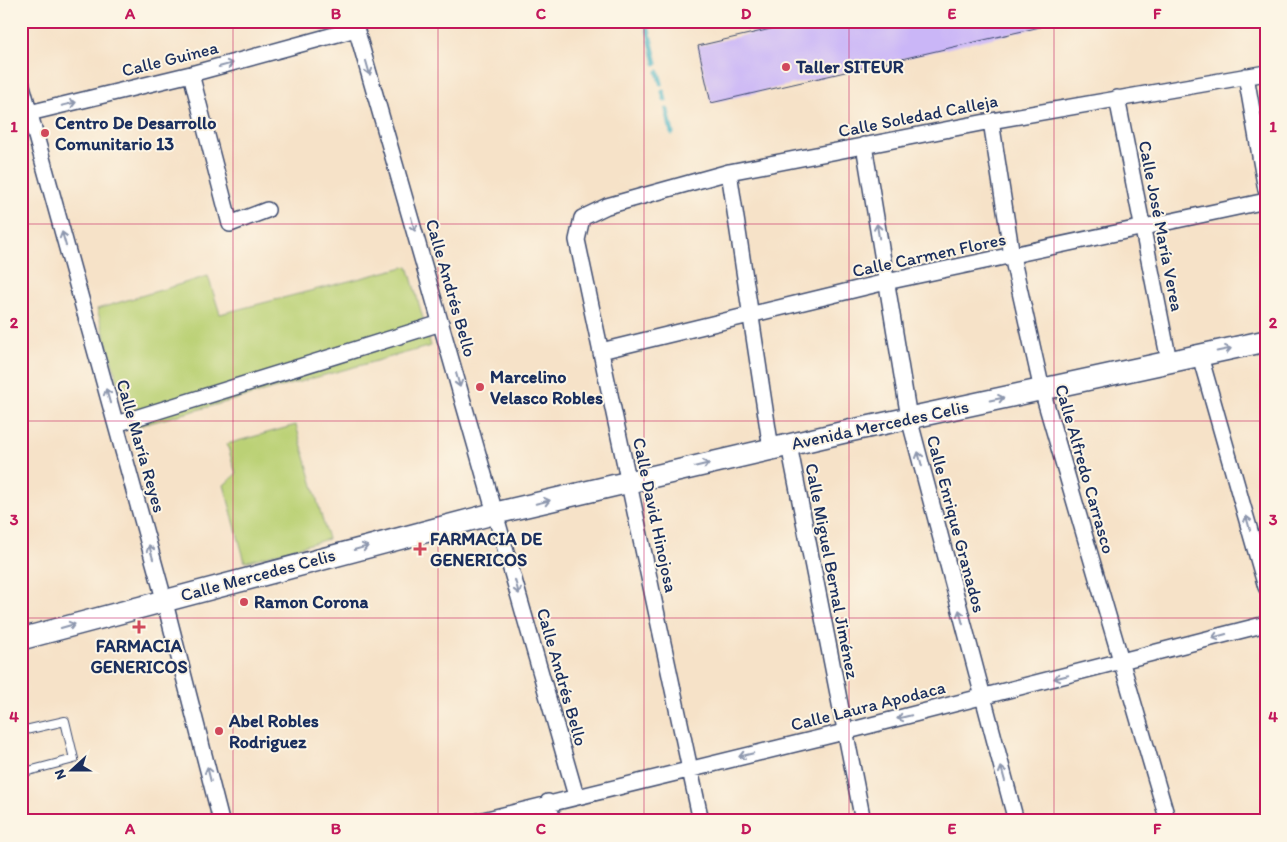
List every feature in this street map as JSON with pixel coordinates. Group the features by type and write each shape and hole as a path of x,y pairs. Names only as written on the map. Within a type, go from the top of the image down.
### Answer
{"main road":[{"name":"Avenida Mercedes Celis","path":"496,513 909,418 1266,341"},
{"name":"Calle Mercedes Celis","path":"21,639 164,599 496,513"}],"street":[{"name":"Calle Guinea","path":"25,114 191,74 355,25"},
{"name":"Calle Andrés Bello","path":"355,25 576,796"},
{"name":"Calle Soledad Calleja","path":"582,218 606,206 728,172 991,121 1266,73"},
{"path":"191,74 230,224 267,210"},
{"path":"1246,76 1266,190"},
{"name":"Calle María Reyes","path":"21,82 25,114 116,424 164,599 221,821"},
{"name":"Calle José María Verea","path":"1117,98 1169,362"},
{"name":"Calle Alfredo Carrasco","path":"991,121 1012,256 1042,390 1168,821"},
{"name":"Calle Enrique Granados","path":"864,145 909,418 1016,821"},
{"name":"Calle Miguel Bernal Jiménez","path":"728,172 750,314 863,821"},
{"name":"Calle Carmen Flores","path":"601,351 886,282 1266,201"},
{"name":"Calle David Hinojosa","path":"582,218 577,240 701,821"},
{"path":"116,424 441,323"},
{"path":"1200,356 1266,587"},
{"name":"Calle Laura Apodaca","path":"478,821 548,802 844,732 1266,624"},
{"path":"548,802 553,821"}],"lane":[{"path":"21,731 65,721 74,759 21,773"}],"green space":[{"path":"408,266 431,346 131,428 97,309 208,276 220,314"},
{"path":"296,425 328,539 245,562 224,485 236,474 227,444"}],"building":[{"name":"Taller SITEUR","path":"805,21 1040,21 1040,27 711,103 698,46"}],"waterway":[{"path":"646,21 656,63"},
{"path":"658,72 661,83"},
{"path":"663,92 665,100"},
{"path":"667,110 672,133"}],"place":[{"name":"Taller SITEUR","path":"786,67"},
{"name":"Centro De Desarrollo Comunitario 13","path":"45,133"},
{"name":"Marcelino Velasco Robles","path":"480,387"},
{"name":"FARMACIA DE GENERICOS","path":"420,549"},
{"name":"Ramon Corona","path":"244,602"},
{"name":"FARMACIA GENERICOS","path":"139,627"},
{"name":"Abel Robles Rodriguez","path":"219,731"}]}
